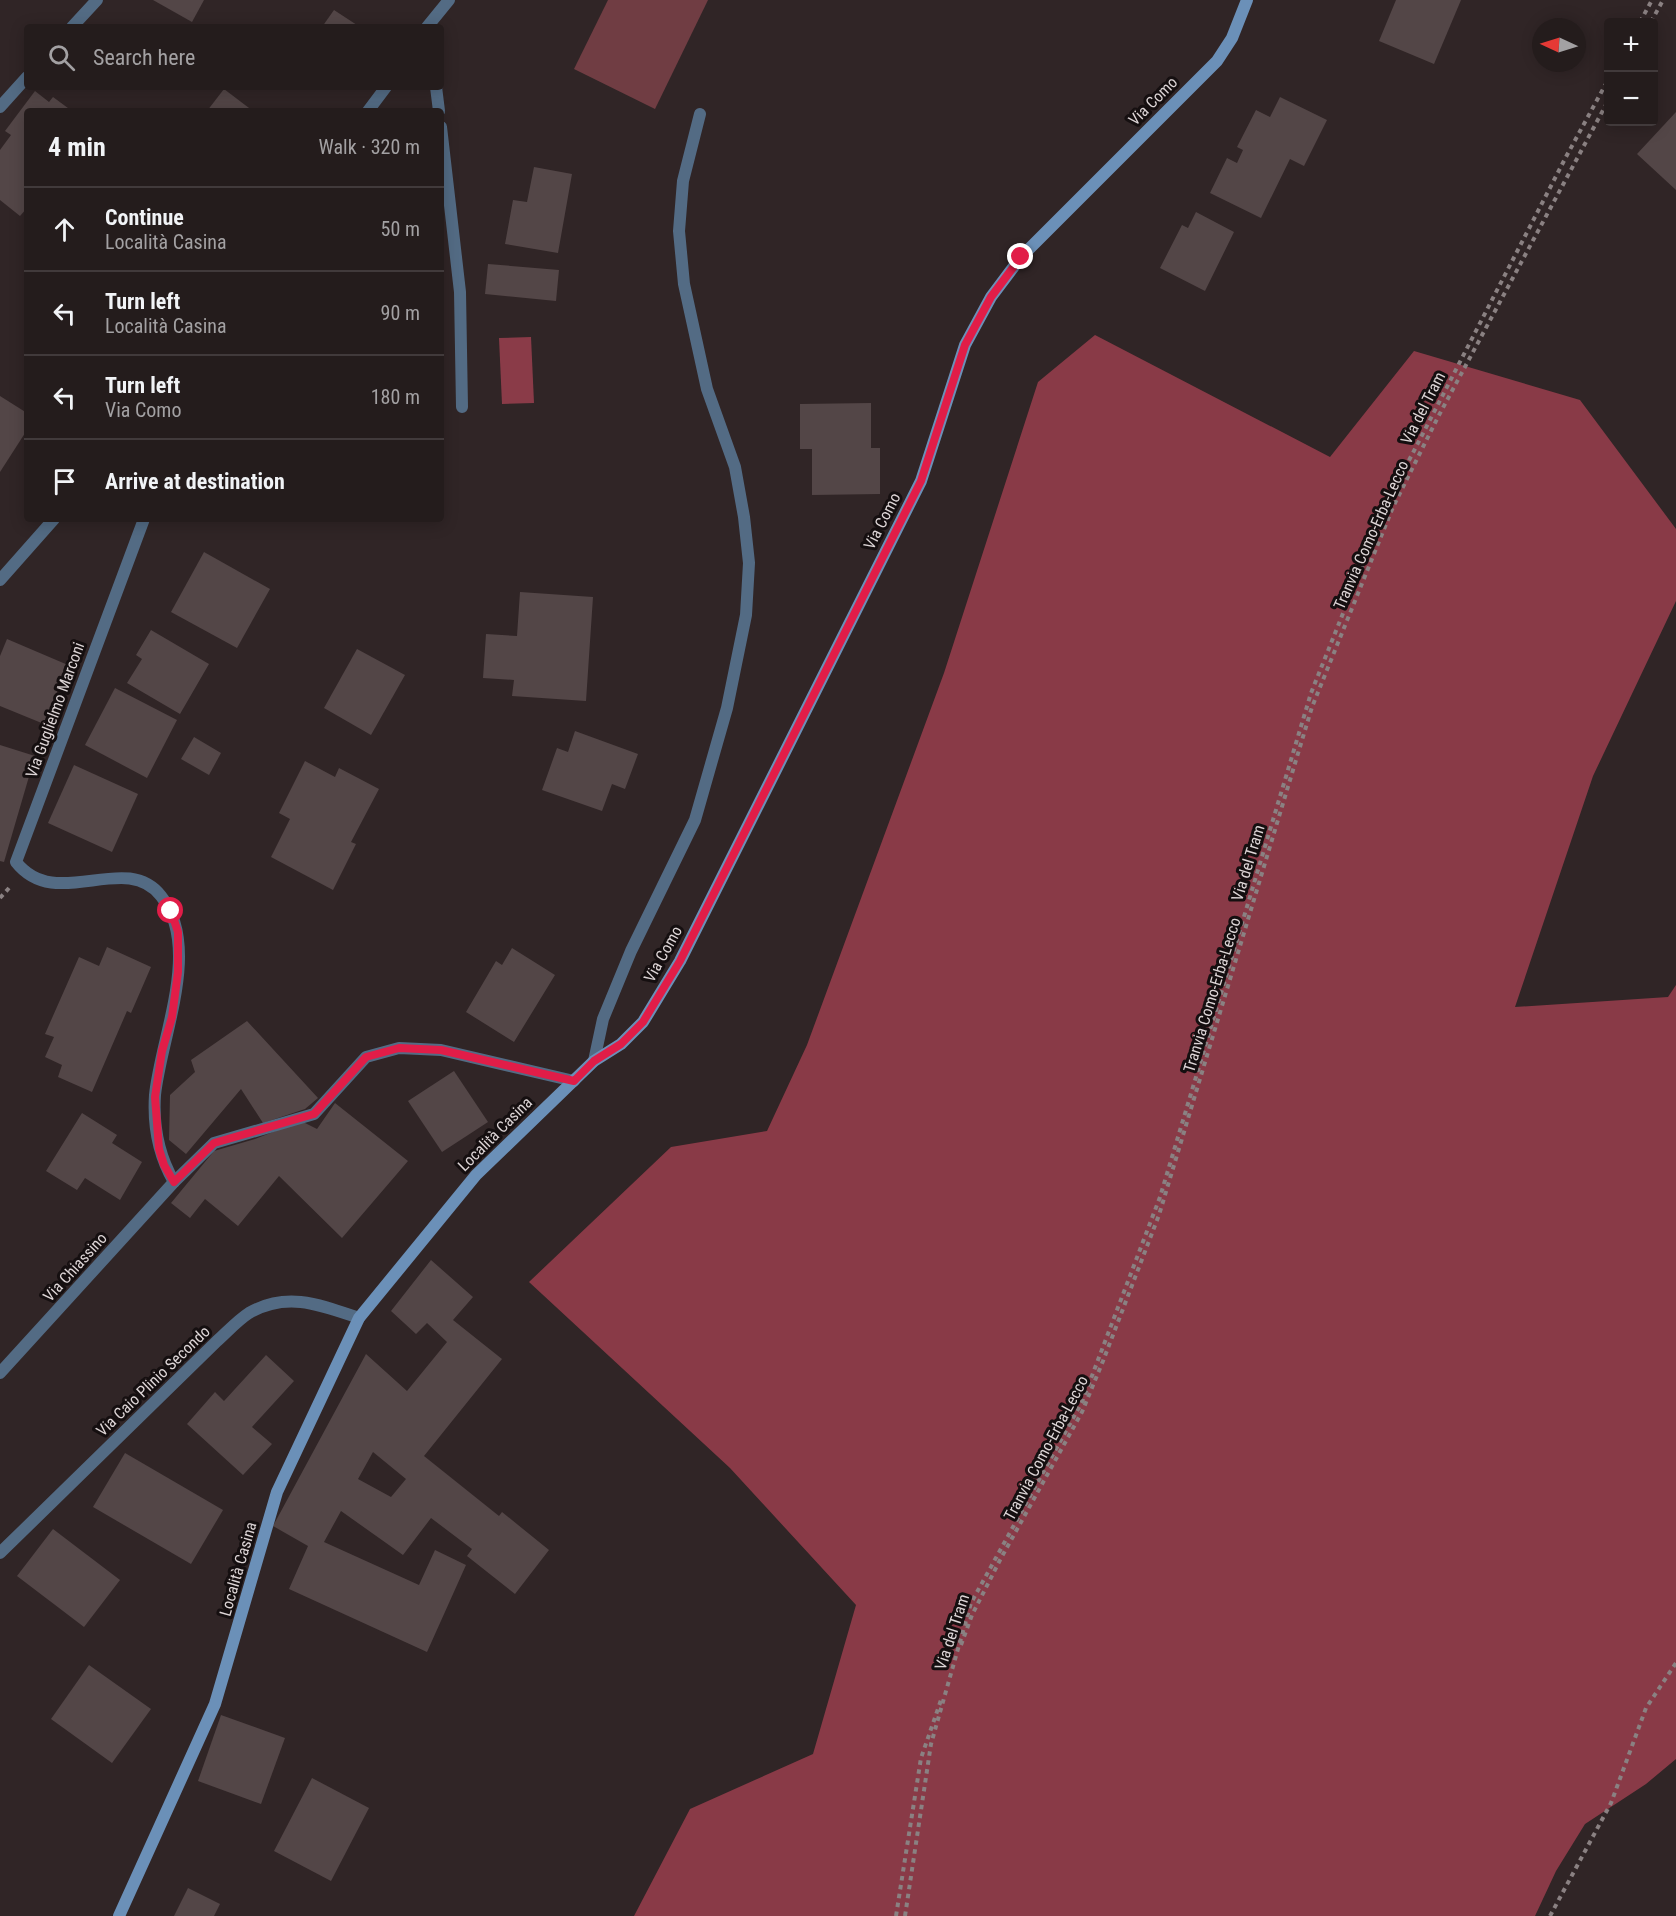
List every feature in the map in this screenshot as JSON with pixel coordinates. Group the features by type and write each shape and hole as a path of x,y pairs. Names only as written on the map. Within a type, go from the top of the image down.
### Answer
{"street":[{"path":"75,24 97,0"},
{"path":"429,24 449,0"},
{"name":"Via Como","path":"574,1081 594,1061 621,1044 643,1022 680,961 921,481 965,345 991,297 1021,257 1217,61 1232,38 1247,0"},
{"path":"0,107 24,80"},
{"path":"370,108 384,90"},
{"path":"436,90 439,108"},
{"path":"594,1061 603,1019 623,970 695,820 727,708 746,615 749,562 744,516 735,467 707,389 684,284 680,242 683,181 700,114"},
{"path":"444,152 460,292 462,407"},
{"path":"0,580 51,522"},
{"name":"Via Guglielmo Marconi","path":"143,522 16,861 25,873 49,883 63,884 104,878 146,882 160,895 171,911 178,932 178,972 172,1017 162,1051 155,1097 159,1149 164,1165 174,1182"},
{"name":"Località Casina","path":"174,1182 214,1143 314,1114 366,1057 399,1048 441,1050 574,1081"},
{"name":"Località Casina","path":"119,1916 215,1704 277,1492 359,1318 476,1175 574,1081"},
{"name":"Via Chiassino","path":"0,1373 174,1182"},
{"name":"Via Caio Plinio Secondo","path":"0,1553 217,1341 249,1313 274,1304 299,1300 359,1318"}],"path":[{"path":"1642,18 1652,0"},
{"path":"1653,18 1663,0"},
{"name":"Via del Tram","path":"904,1916 931,1744 971,1603 1082,1402 1160,1197 1311,693 1389,499 1604,87"},
{"name":"Tranvia Como-Erba-Lecco","path":"896,1916 921,1758 935,1715 972,1615 1082,1412 1155,1226 1312,707 1393,507 1604,108"},
{"path":"1550,1916 1611,1803 1646,1708 1676,1663"}],"shaded area":[{"path":"608,0 708,0 655,109 574,69"},
{"path":"1095,335 1330,457 1414,351 1580,400 1676,529 1676,601 1593,776 1515,1007 1668,997 1676,985 1676,1759 1646,1784 1585,1824 1556,1871 1535,1916 634,1916 690,1809 813,1754 856,1605 730,1468 529,1282 671,1147 767,1131 807,1045 944,673 1038,382"},
{"path":"531,337 534,403 502,404 499,338"}],"building":[{"path":"153,0 204,0 192,22"},
{"path":"1396,0 1461,0 1434,64 1379,41"},
{"path":"334,10 355,24 324,24"},
{"path":"225,90 249,108 209,108"},
{"path":"35,91 49,102 53,97 68,108 24,108 24,211 20,216 0,200 0,150 11,135 5,131"},
{"path":"1280,97 1327,120 1304,166 1290,159 1261,218 1210,193 1227,158 1237,163 1243,150 1237,147 1256,110 1270,117"},
{"path":"1676,112 1676,190 1637,154"},
{"path":"534,167 572,174 558,253 505,244 513,200 527,202"},
{"path":"1196,212 1234,232 1205,291 1160,268 1182,225 1188,228"},
{"path":"488,264 559,270 556,301 485,294"},
{"path":"0,396 24,411 24,435 0,472"},
{"path":"871,403 871,448 880,448 880,494 812,495 812,449 800,449 800,404"},
{"path":"204,552 270,589 237,648 171,612"},
{"path":"520,592 593,597 586,701 512,696 514,680 483,678 486,634 517,636"},
{"path":"151,630 209,664 180,714 127,683 142,659 136,655"},
{"path":"7,639 68,665 44,724 0,706 0,656"},
{"path":"357,649 405,675 371,735 324,708"},
{"path":"115,688 177,720 147,778 85,745"},
{"path":"575,731 638,754 625,789 612,784 602,811 542,790 557,748 568,752"},
{"path":"194,737 221,753 209,775 181,759"},
{"path":"0,745 35,756 4,862 0,861"},
{"path":"305,761 335,777 339,768 379,789 351,842 356,844 333,890 271,857 290,819 279,813"},
{"path":"74,765 138,794 112,852 48,823"},
{"path":"107,947 151,967 131,1013 127,1011 92,1092 58,1077 62,1065 45,1057 54,1037 45,1034 79,957 99,966"},
{"path":"512,948 555,975 514,1042 466,1012 496,961 502,965"},
{"path":"247,1021 318,1098 305,1109 263,1123 241,1089 186,1154 169,1140 170,1095 195,1072 191,1060"},
{"path":"454,1071 488,1122 442,1152 408,1101"},
{"path":"335,1103 408,1161 342,1238 279,1176 238,1226 205,1199 190,1218 171,1203 214,1151 255,1139 301,1121 317,1129"},
{"path":"82,1113 117,1135 112,1143 142,1162 120,1200 85,1178 77,1190 46,1171"},
{"path":"431,1260 473,1297 453,1320 502,1359 424,1456 499,1516 502,1512 549,1550 515,1594 467,1556 472,1549 431,1518 403,1555 341,1511 324,1542 419,1585 435,1550 466,1565 427,1652 289,1589 308,1546 273,1526 366,1354 407,1391 447,1342 427,1323 416,1334 391,1311","holes":["373,1452 406,1479 391,1497 358,1479"]},
{"path":"266,1355 294,1381 252,1427 272,1444 243,1475 187,1424 215,1392 224,1401"},
{"path":"125,1453 223,1510 191,1564 93,1507"},
{"path":"53,1529 120,1580 84,1627 17,1576"},
{"path":"89,1665 151,1709 112,1763 51,1719"},
{"path":"221,1715 285,1738 261,1804 198,1781"},
{"path":"312,1778 369,1808 331,1881 274,1851"},
{"path":"188,1888 220,1904 214,1916 174,1916"}],"route":[{"path":"171,911 178,932 178,972 172,1017 162,1051 155,1097 159,1149 164,1165 174,1182 214,1143 314,1114 366,1057 399,1048 441,1050 574,1081 594,1061 621,1044 643,1022 680,961 921,481 965,345 991,297 1021,257"}]}
